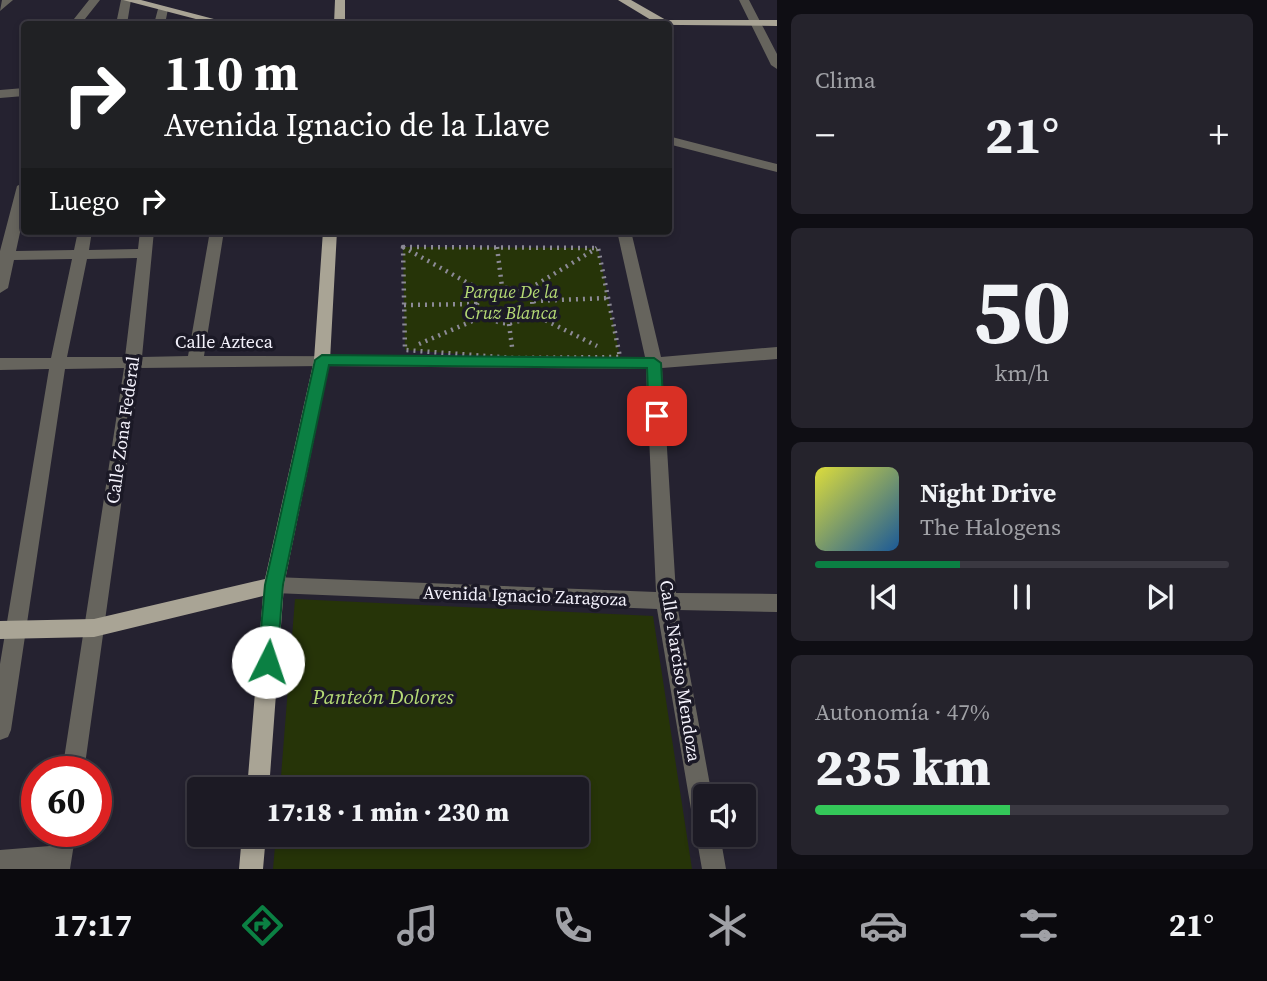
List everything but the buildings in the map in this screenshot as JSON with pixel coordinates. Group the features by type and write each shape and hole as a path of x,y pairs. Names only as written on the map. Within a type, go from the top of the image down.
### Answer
{"main road":[{"path":"127,0 216,21"},
{"path":"340,0 340,21"},
{"path":"623,0 662,21"},
{"path":"672,22 777,23"},
{"path":"259,777 274,585 322,360 330,235"},
{"path":"9,630 94,628 274,585"},
{"path":"251,869 253,847"}],"street":[{"path":"0,8 8,0"},
{"path":"78,21 95,0"},
{"path":"123,21 127,0"},
{"path":"744,0 777,65"},
{"path":"0,94 21,92"},
{"path":"672,141 777,168"},
{"path":"0,288 6,229 21,193"},
{"path":"0,730 9,630 84,235"},
{"name":"Calle Zona Federal","path":"75,756 133,361 146,235"},
{"path":"195,361 216,235"},
{"name":"Calle Narciso Mendoza","path":"625,235 654,363 666,601 698,784"},
{"path":"3,257 143,253"},
{"name":"Calle Azteca","path":"0,364 322,360 654,363 777,353"},
{"name":"Avenida Ignacio Zaragoza","path":"274,585 777,603"},
{"path":"710,847 714,869"},
{"path":"0,862 59,863"}],"path":[{"path":"403,247 598,248"},
{"path":"403,247 486,293"},
{"path":"403,247 405,350"},
{"path":"498,247 502,287"},
{"path":"598,248 620,357"},
{"path":"524,292 598,248"},
{"path":"404,305 477,304 486,293 502,287 524,292 534,301 608,298"},
{"path":"533,314 534,301"},
{"path":"477,304 484,316 501,324 523,320 533,314"},
{"path":"533,314 620,357"},
{"path":"405,350 484,316"},
{"path":"509,324 514,359"},
{"path":"405,350 514,359 620,357 654,363"}],"green space":[{"name":"Parque De la Cruz Blanca","path":"403,247 598,248 620,357 514,358 405,350"},
{"name":"Panteón Dolores","path":"295,599 653,616 692,869 273,869 275,847 589,847 589,777 281,777"}],"route":[{"path":"268,662 274,585 322,360 654,363 657,416"}]}
